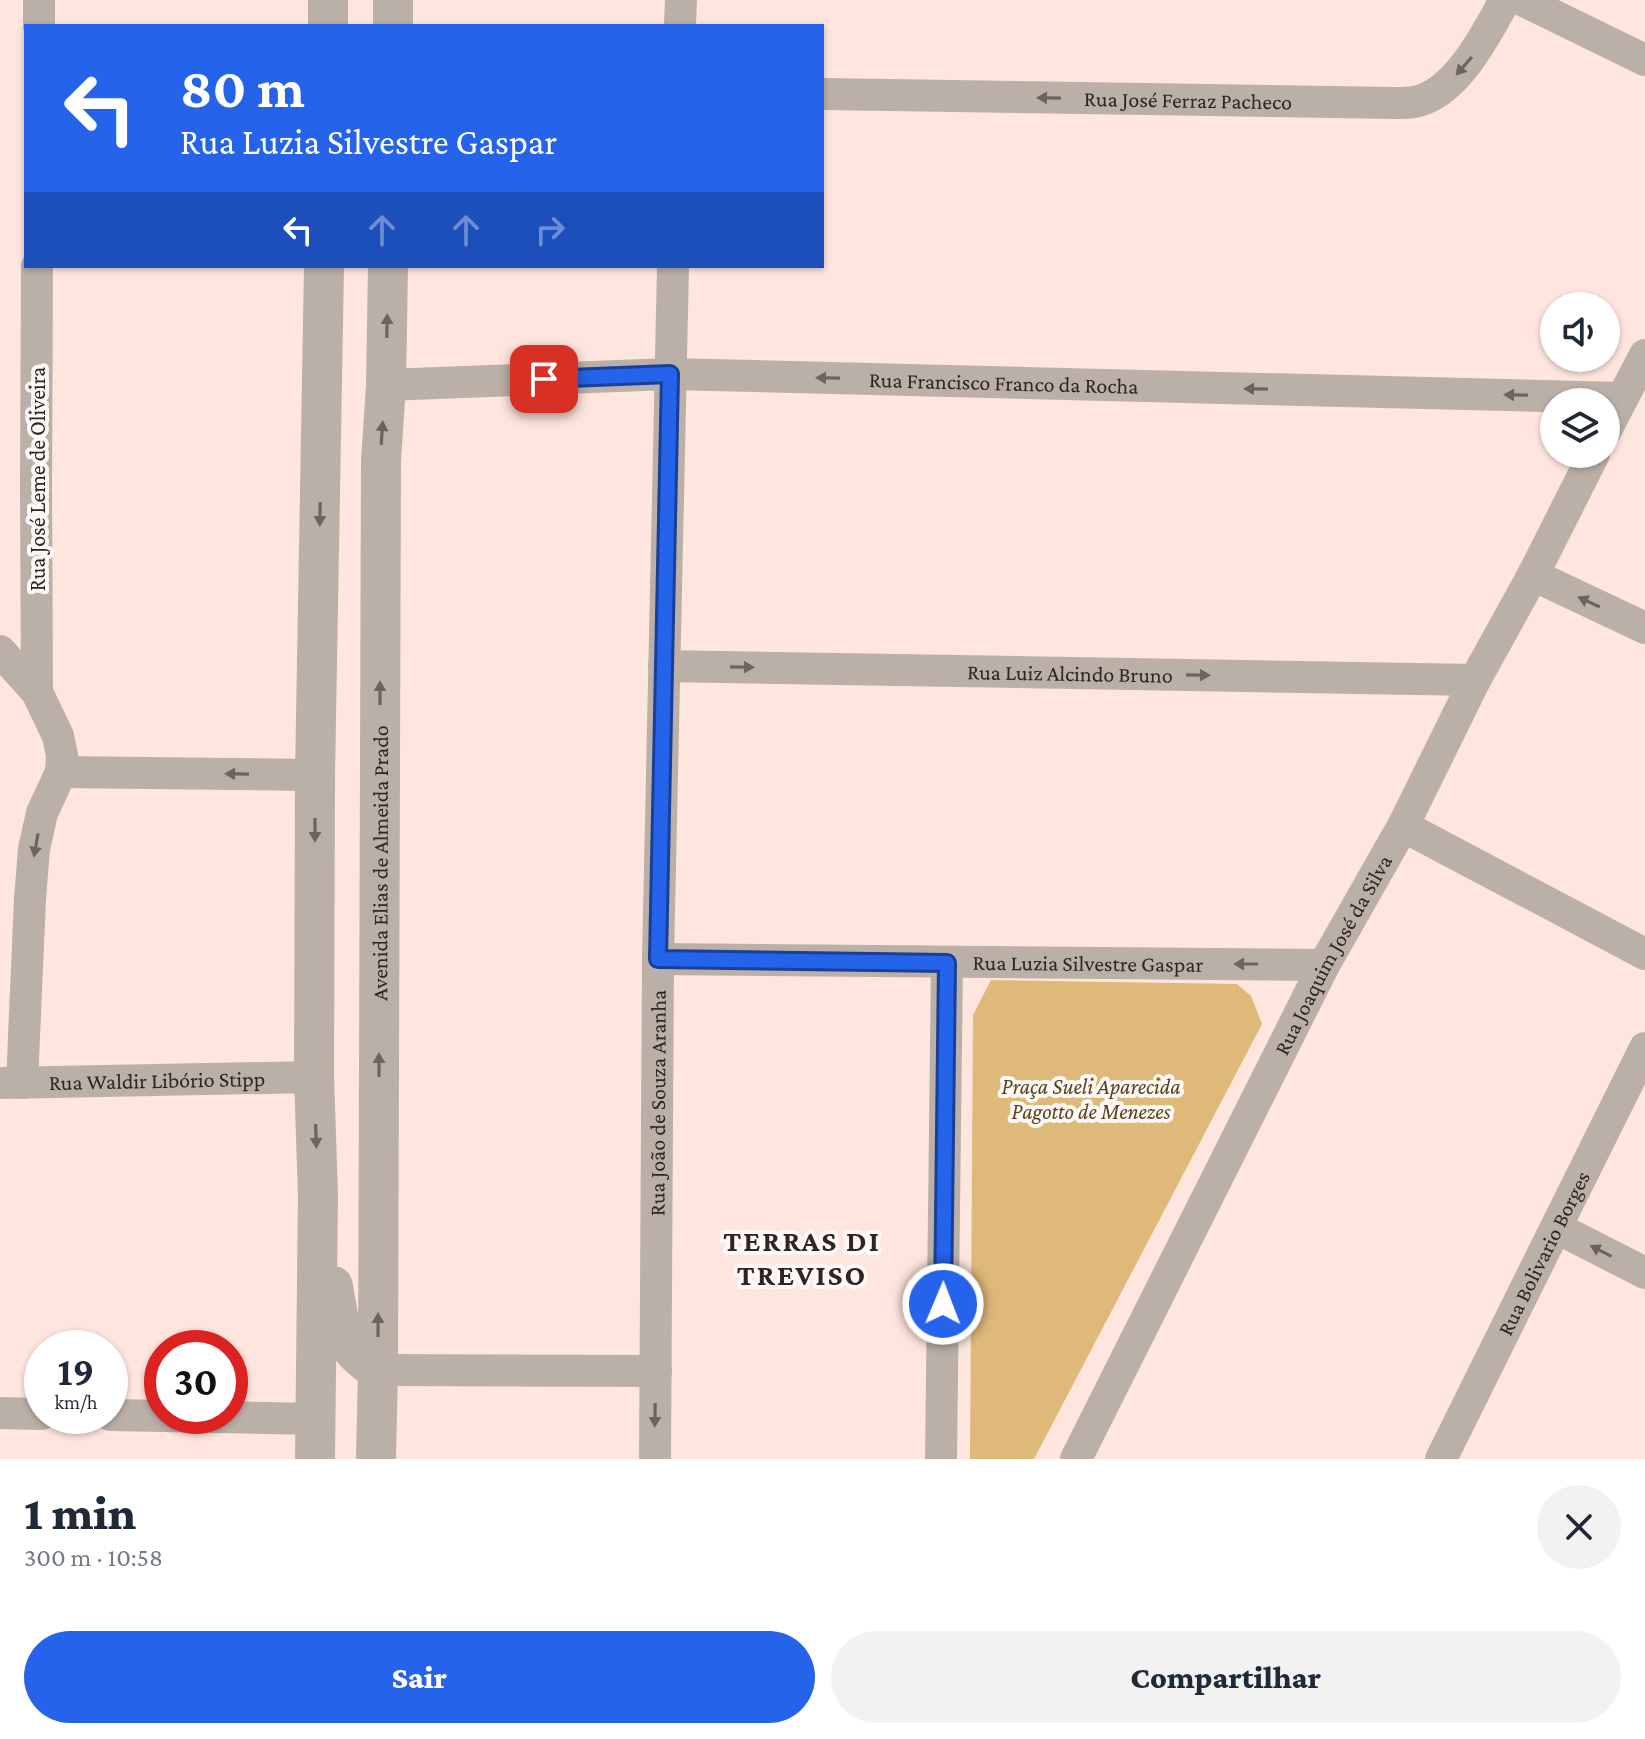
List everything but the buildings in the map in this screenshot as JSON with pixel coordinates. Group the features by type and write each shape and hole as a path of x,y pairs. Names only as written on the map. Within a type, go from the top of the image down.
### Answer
{"street":[{"path":"39,0 39,24"},
{"path":"328,0 328,24"},
{"path":"393,0 393,24"},
{"path":"680,24 681,0"},
{"name":"Rua José Ferraz Pacheco","path":"824,94 1416,102 1451,81 1477,51 1505,0"},
{"path":"1522,0 1645,60"},
{"name":"Rua José Leme de Oliveira","path":"37,268 37,692"},
{"path":"315,1459 318,1195 314,1077 315,775 324,268"},
{"name":"Avenida Elias de Almeida Prado","path":"376,1459 380,474 386,385 388,268"},
{"name":"Rua João de Souza Aranha","path":"655,1459 658,959 673,268"},
{"path":"1620,402 1645,355"},
{"name":"Rua Francisco Franco da Rocha","path":"386,385 670,374 1622,398"},
{"name":"Rua Joaquim José da Silva","path":"1076,1459 1324,965 1403,826 1475,680 1587,468"},
{"path":"1533,575 1645,628"},
{"path":"0,651 37,692 58,736 62,755 61,772 42,813 34,849 11,1083"},
{"name":"Rua Luiz Alcindo Bruno","path":"664,666 1475,680"},
{"path":"61,772 315,775"},
{"path":"1403,826 1645,954"},
{"name":"Rua Luzia Silvestre Gaspar","path":"658,959 1324,965"},
{"path":"941,1459 947,963"},
{"name":"Rua Bolivario Borges","path":"1441,1459 1645,1048"},
{"name":"Rua Waldir Libório Stipp","path":"11,1083 314,1077"},
{"path":"318,1195 342,1334 358,1357 378,1370 656,1371"},
{"path":"1557,1228 1645,1273"},
{"path":"0,1413 24,1414"},
{"path":"128,1415 316,1419 328,1430 343,1459"}],"green space":[{"name":"Praça Sueli Aparecida Pagotto de Menezes","path":"991,980 1237,984 1251,996 1262,1024 1034,1459 970,1459 973,1015"}],"district":[{"name":"TERRAS DI TREVISO","path":"802,1258"}],"route":[{"path":"544,379 670,374 658,959 947,963 943,1304"}]}
